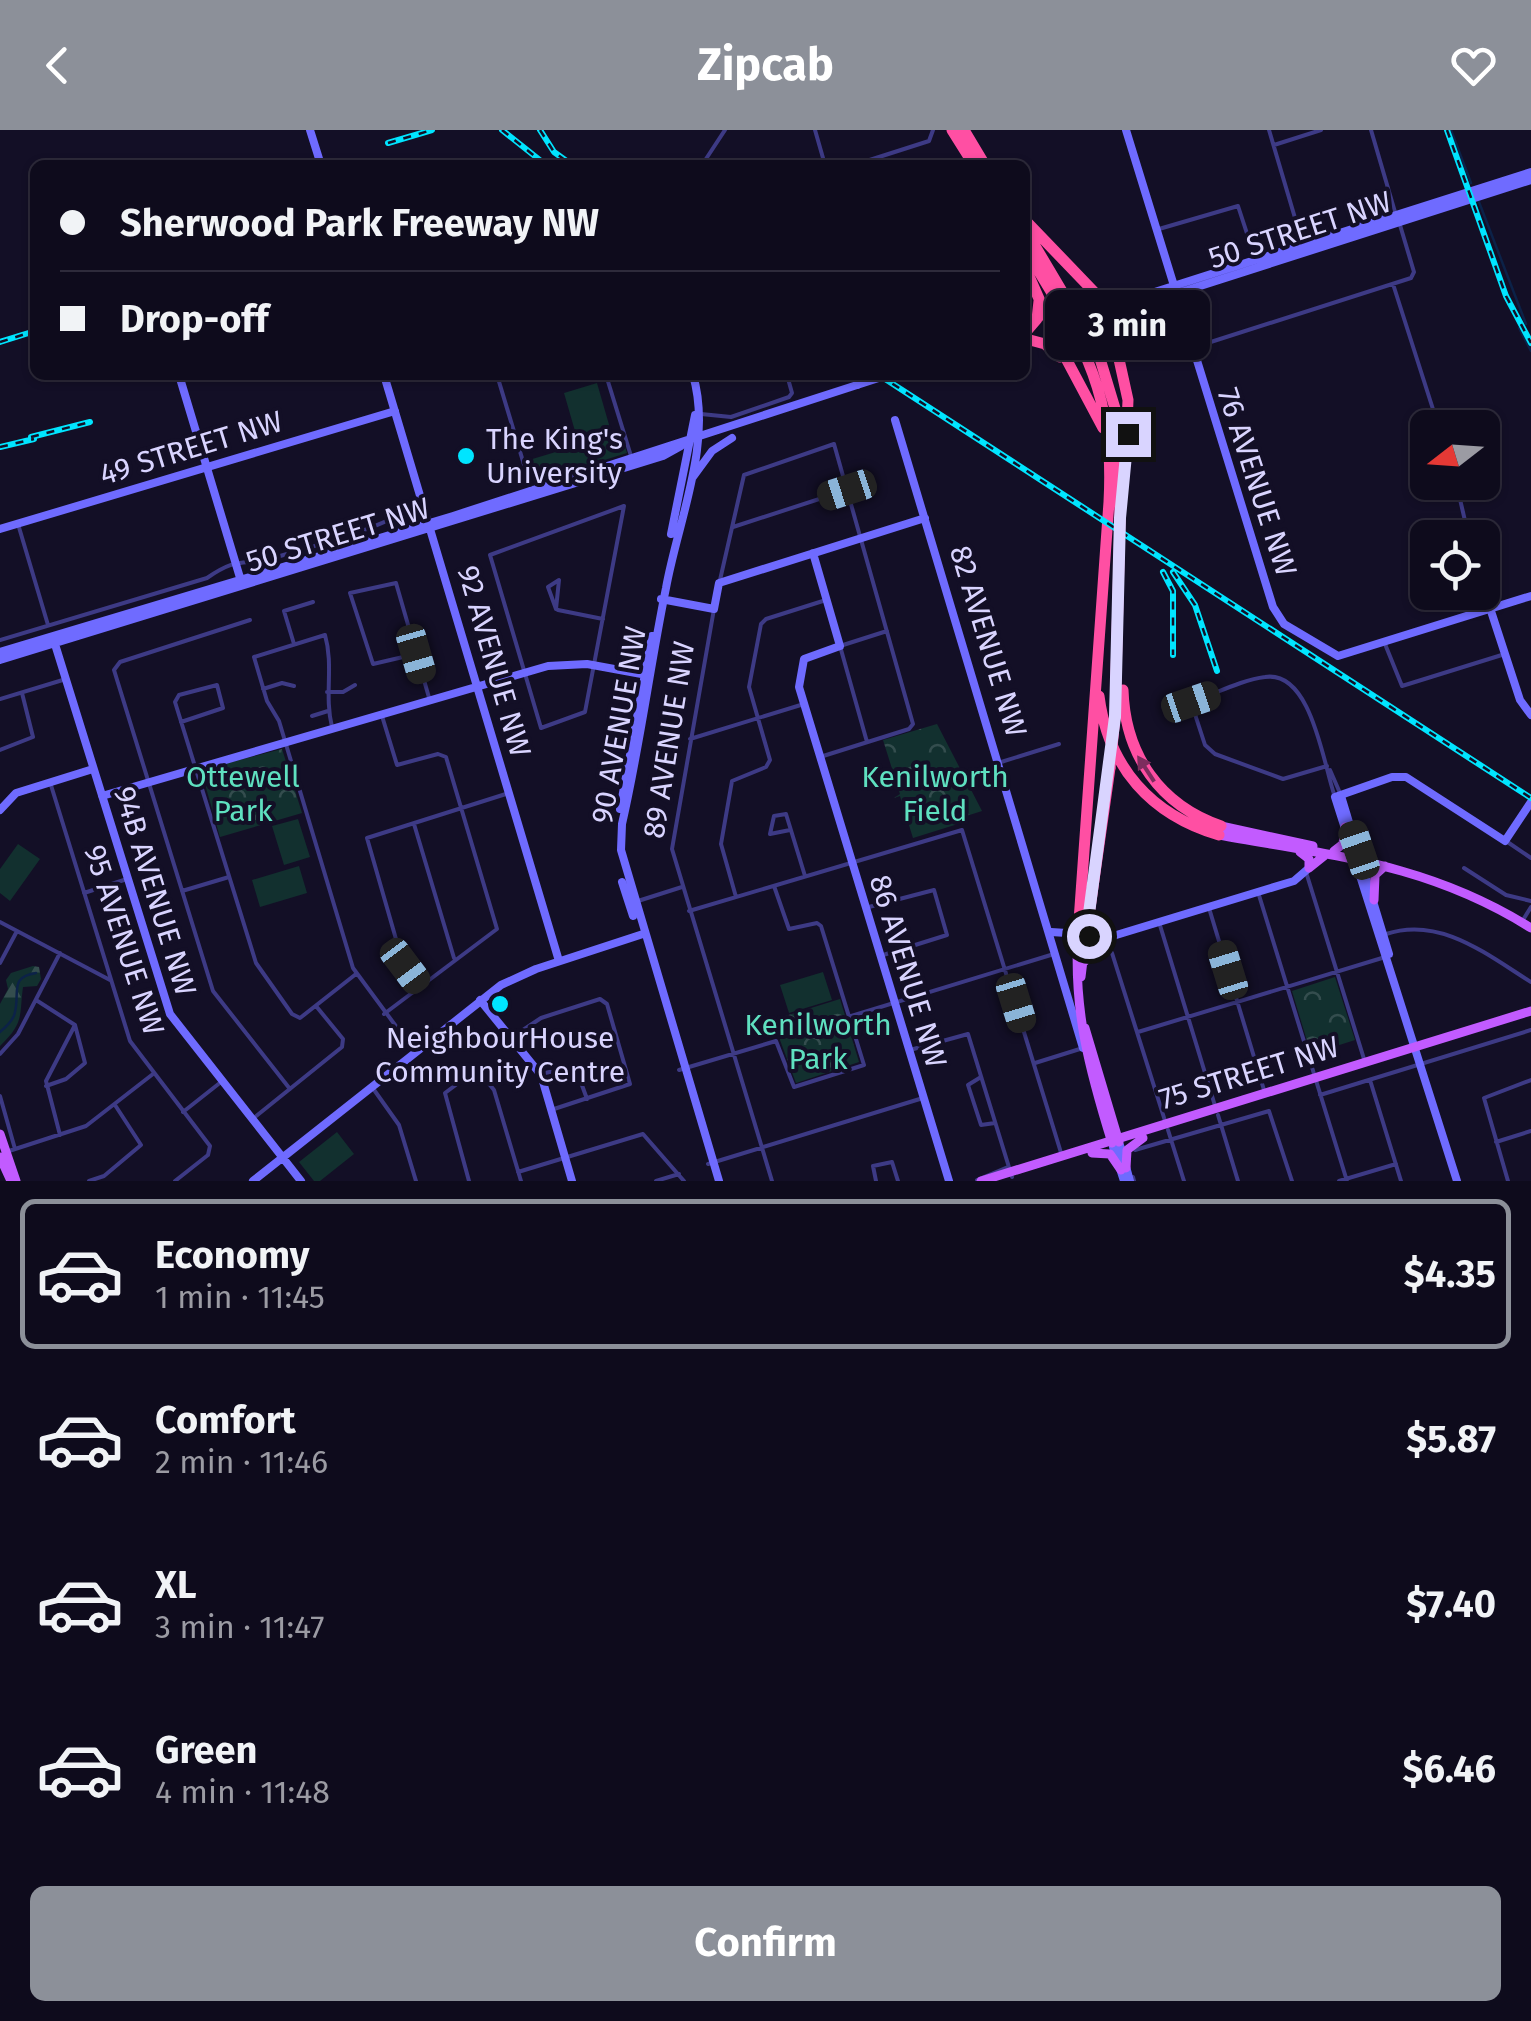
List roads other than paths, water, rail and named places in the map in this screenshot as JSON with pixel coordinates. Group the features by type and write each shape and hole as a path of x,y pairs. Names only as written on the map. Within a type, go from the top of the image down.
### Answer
{"highway":[{"path":"952,130 971,160"},
{"path":"964,130 983,160"},
{"path":"1030,225 1076,276 1103,300 1120,307 1111,327 1125,378 1128,424 1120,518"},
{"path":"1030,238 1088,332 1109,381 1120,446 1115,717 1082,936"},
{"path":"1030,257 1078,336 1100,388 1109,432 1109,502 1082,936"},
{"path":"1076,276 1125,378"},
{"path":"1030,279 1057,328 1073,372"},
{"path":"1030,332 1040,314 1038,297"},
{"path":"1030,339 1052,349 1073,372 1097,410 1104,432 1109,502"},
{"path":"1119,572 1123,698 1132,745 1148,775 1171,799 1220,830"},
{"path":"1099,647 1101,710 1117,759 1153,803 1190,825 1220,830"}],"main road":[{"path":"1308,870 1343,844 1345,827"},
{"path":"1220,830 1297,850 1330,853"},
{"path":"1220,830 1447,876 1528,916"},
{"path":"1297,850 1308,858 1308,870"},
{"path":"1359,858 1461,888 1528,916"},
{"path":"1374,900 1375,875 1385,866"},
{"name":"82 AVENUE NW","path":"1082,936 1086,1034 1116,1143"},
{"name":"82 AVENUE NW","path":"1082,936 1076,994 1083,1048 1116,1143"},
{"path":"1082,968 1094,944 1103,937"},
{"name":"75 STREET NW","path":"1000,1181 1010,1172 1169,1132 1419,1055 1531,1014"},
{"name":"75 STREET NW","path":"1218,1116 1266,1094 1318,1086 1365,1064 1419,1055"},
{"name":"75 STREET NW","path":"979,1181 1062,1156 1169,1132"},
{"path":"0,1135 14,1181"},
{"path":"1127,1177 1128,1148 1143,1138"},
{"path":"1092,1153 1113,1156 1127,1177"}],"street":[{"path":"310,130 319,160"},
{"path":"705,160 725,130"},
{"path":"815,130 824,160"},
{"name":"76 AVENUE NW","path":"1126,130 1172,291 1278,617 1334,656 1384,642"},
{"path":"1269,130 1304,248"},
{"path":"1274,145 1321,130"},
{"path":"1191,348 1414,275 1371,130"},
{"path":"870,160 929,142 933,133"},
{"name":"50 STREET NW","path":"1030,337 1531,172"},
{"name":"50 STREET NW","path":"1397,218 1531,180"},
{"path":"1155,230 1238,206 1257,263"},
{"name":"50 STREET NW","path":"1172,291 1190,289 1257,263"},
{"path":"1190,289 1182,299 1180,315 1147,299 1160,284 1165,266 1177,276 1200,278"},
{"path":"1393,284 1433,410"},
{"path":"181,380 242,583"},
{"name":"92 AVENUE NW","path":"385,380 559,961"},
{"path":"499,380 533,494"},
{"path":"608,380 633,462"},
{"name":"90 AVENUE NW","path":"695,380 697,414 682,469 648,675 616,832 617,861 716,1181"},
{"path":"697,414 726,418 781,400 792,393 788,380"},
{"name":"50 STREET NW","path":"0,656 533,494 874,380"},
{"name":"49 STREET NW","path":"0,528 394,411"},
{"name":"82 AVENUE NW","path":"895,420 1083,1048"},
{"path":"691,481 710,454 732,438"},
{"name":"50 STREET NW","path":"633,462 663,456 690,441"},
{"name":"90 AVENUE NW","path":"661,599 691,481 690,441"},
{"name":"89 AVENUE NW","path":"772,1181 674,859 673,831 719,583 744,474 834,444 847,490"},
{"path":"663,456 679,458 682,469"},
{"path":"731,528 847,490 912,726 820,757"},
{"name":"50 STREET NW","path":"430,526 533,494"},
{"path":"424,504 434,516 453,516"},
{"name":"50 STREET NW","path":"0,640 207,578 235,560 266,560 397,521 424,504"},
{"path":"624,506 583,715 544,728 539,726 490,557 492,551 610,511 624,506"},
{"path":"610,511 621,521"},
{"path":"719,583 925,518"},
{"path":"18,523 48,625"},
{"path":"813,553 867,742"},
{"path":"559,580 561,586 556,609 548,587 559,580"},
{"path":"416,654 378,665 372,662 350,593 395,582 416,654 430,702"},
{"path":"1500,605 1531,596"},
{"path":"661,599 714,609"},
{"path":"736,897 721,844 734,778 770,764 749,688 762,621 826,600"},
{"path":"294,644 284,611 312,602"},
{"path":"556,609 602,619"},
{"path":"1484,610 1384,642 1400,686 1505,654"},
{"path":"1491,610 1520,700 1531,715"},
{"path":"250,620 115,665 216,996 290,1089"},
{"path":"840,646 887,631"},
{"path":"333,730 327,692 331,657 325,635 254,657 286,744 356,974 415,1052"},
{"name":"50 STREET NW","path":"0,656 54,640"},
{"name":"94B AVENUE NW","path":"54,640 170,1014 301,1181"},
{"name":"86 AVENUE NW","path":"840,646 804,659 799,682 948,1181"},
{"path":"37,648 58,654"},
{"path":"102,796 554,665 594,664 648,675"},
{"path":"1327,766 1283,780 1212,752 1204,745 1191,702 1266,676 1284,678 1302,696 1327,766 1338,797 1374,900 1382,935"},
{"path":"0,698 66,679"},
{"path":"263,689 282,683 294,686"},
{"path":"181,722 223,708 216,684 175,697 181,722 195,768 258,967 298,1018 356,974"},
{"path":"327,692 355,684"},
{"path":"0,750 34,737 22,692"},
{"path":"690,739 804,704"},
{"path":"312,716 328,711"},
{"path":"382,716 397,765 444,755 497,930 454,958 384,1014"},
{"path":"998,762 1059,744"},
{"path":"0,797 94,769"},
{"path":"1338,797 1392,777 1406,778 1531,858"},
{"name":"95 AVENUE NW","path":"50,782 130,1041 210,1150 176,1181"},
{"path":"419,986 402,960 367,838 509,793"},
{"path":"0,810 11,796"},
{"path":"1338,797 1457,1181"},
{"path":"1505,841 1531,802"},
{"path":"790,830 770,834 776,814 786,814 805,876"},
{"path":"414,822 454,958"},
{"path":"690,912 960,829 1062,1156"},
{"path":"1464,868 1509,897 1528,916"},
{"path":"1051,932 1103,937 1258,892 1308,870 1365,1064"},
{"path":"182,891 229,877"},
{"path":"84,893 128,879"},
{"path":"682,1069 776,1041 794,1087 864,1065 819,924 789,929 774,886"},
{"path":"631,903 682,887"},
{"path":"865,908 932,888 947,935 880,956"},
{"path":"1258,892 1346,1180"},
{"path":"1209,907 1266,1094"},
{"path":"0,922 110,980"},
{"path":"1159,922 1238,1181"},
{"path":"1382,935 1413,926 1445,934 1469,943 1531,982"},
{"path":"0,963 17,931"},
{"path":"253,1181 480,1000 520,975 641,935"},
{"path":"848,1017 1057,953"},
{"path":"1112,953 1184,1181"},
{"path":"0,1054 16,1037 60,954"},
{"path":"1138,1032 1388,956"},
{"path":"36,1000 75,1025 85,1063 68,1078 46,1086"},
{"path":"480,1000 541,1075 572,1181"},
{"path":"511,1038 542,1018 604,1000 630,1084 551,1110"},
{"path":"251,1120 344,1044 316,1006"},
{"path":"60,1136 46,1086 75,1025"},
{"name":"75 STREET NW","path":"1318,1086 1370,1080 1419,1055 1531,1030"},
{"path":"908,1050 966,1033 1010,1172"},
{"path":"1034,1064 1083,1048"},
{"path":"541,1075 575,1066 587,1099"},
{"path":"469,1181 444,1093 477,1069 494,1090 521,1181"},
{"path":"0,1096 6,1153 90,1124 153,1074"},
{"path":"982,1077 968,1085 981,1125 995,1122"},
{"path":"1370,1080 1401,1181"},
{"path":"1508,1181 1485,1097 1531,1080"},
{"path":"183,1112 221,1082"},
{"path":"372,1086 399,1124 416,1181"},
{"path":"711,1163 923,1098"},
{"path":"90,1181 106,1174 142,1142 114,1104"},
{"name":"75 STREET NW","path":"1218,1116 1270,1111 1292,1181"},
{"path":"1496,1142 1531,1131"},
{"name":"75 STREET NW","path":"1135,1150 1169,1132"},
{"path":"518,1172 646,1135 684,1181"},
{"name":"82 AVENUE NW","path":"1116,1143 1127,1177"},
{"path":"876,1181 873,1166 886,1160 892,1162 898,1181"},
{"path":"1339,1181 1396,1164"},
{"path":"656,1181 679,1174"}],"waterway":[{"path":"1451,130 1471,183"},
{"path":"1479,202 1526,324"},
{"path":"1519,328 1531,351"},
{"path":"0,1032 14,1015 19,982 36,973"}],"railway":[{"path":"388,143 432,130"},
{"path":"502,130 540,160"},
{"path":"540,130 554,152 565,160"},
{"path":"1447,130 1506,296 1531,343"},
{"path":"0,342 30,333"},
{"path":"887,380 1531,798"},
{"path":"31,437 90,422"},
{"path":"0,447 34,439"},
{"path":"1163,572 1173,591 1173,655"},
{"path":"1173,572 1195,605 1217,671"}],"place":[{"name":"The King's University","path":"466,456"},
{"name":"NeighbourHouse Community Centre","path":"500,1004"}],"park label":[{"name":"Ottewell Park","path":"243,794"},
{"name":"Kenilworth Field","path":"935,794"},
{"name":"Kenilworth Park","path":"818,1042"}]}
